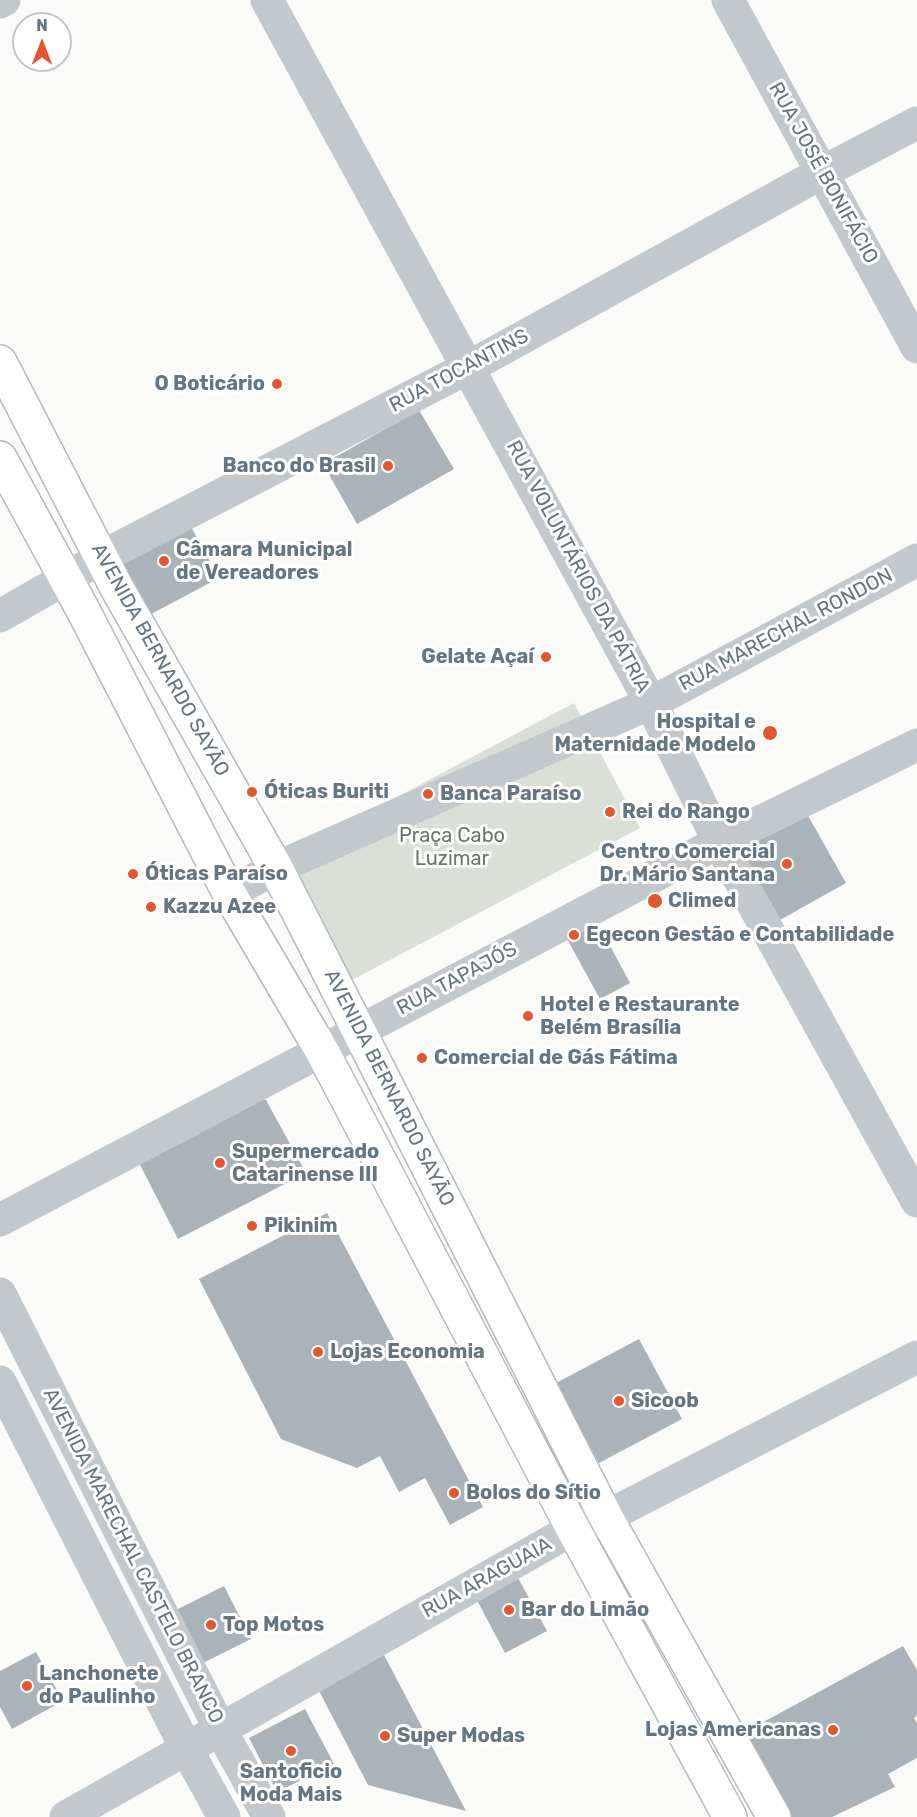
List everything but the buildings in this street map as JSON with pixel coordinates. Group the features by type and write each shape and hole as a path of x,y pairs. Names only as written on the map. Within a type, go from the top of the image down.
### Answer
{"main road":[{"name":"AVENIDA BERNARDO SAYÃO","path":"0,362 102,558 276,868 606,1516 774,1817"},
{"name":"AVENIDA BERNARDO SAYÃO","path":"0,458 229,893 322,1051 573,1529 730,1817"}],"street":[{"path":"0,2 4,0"},
{"name":"RUA VOLUNTÁRIOS DA PÁTRIA","path":"267,0 651,703 719,842 917,1201"},
{"name":"RUA JOSÉ BONIFÁCIO","path":"728,0 917,347"},
{"name":"RUA TOCANTINS","path":"0,616 64,578 190,510 469,367 823,172 917,123"},
{"name":"RUA MARECHAL RONDON","path":"229,893 276,868 651,703 917,560"},
{"name":"RUA TAPAJÓS","path":"0,1220 719,842 917,745"},
{"name":"AVENIDA MARECHAL CASTELO BRANCO","path":"0,1294 220,1729 269,1817"},
{"name":"RUA ARAGUAIA","path":"66,1817 573,1529 606,1516 917,1357"},
{"name":"AVENIDA MARECHAL CASTELO BRANCO","path":"0,1382 187,1750 224,1817"}],"green space":[{"name":"Praça Cabo Luzimar","path":"574,703 640,828 331,991 265,867"}],"place":[{"name":"O Boticário","path":"277,384"},
{"name":"Banco do Brasil","path":"388,466"},
{"name":"Câmara Municipal de Vereadores","path":"164,561"},
{"name":"Gelate Açaí","path":"546,657"},
{"name":"Hospital e Maternidade Modelo","path":"770,733"},
{"name":"Óticas Buriti","path":"252,792"},
{"name":"Banca Paraíso","path":"428,794"},
{"name":"Rei do Rango","path":"610,812"},
{"name":"Centro Comercial Dr. Mário Santana","path":"787,864"},
{"name":"Óticas Paraíso","path":"133,874"},
{"name":"Climed","path":"655,901"},
{"name":"Kazzu Azee","path":"151,907"},
{"name":"Egecon Gestão e Contabilidade","path":"574,935"},
{"name":"Hotel e Restaurante Belém Brasília","path":"528,1016"},
{"name":"Comercial de Gás Fátima","path":"422,1058"},
{"name":"Supermercado Catarinense III","path":"220,1163"},
{"name":"Pikinim","path":"252,1226"},
{"name":"Lojas Economia","path":"318,1352"},
{"name":"Sicoob","path":"619,1401"},
{"name":"Bolos do Sítio","path":"454,1493"},
{"name":"Bar do Limão","path":"509,1610"},
{"name":"Top Motos","path":"211,1625"},
{"name":"Lanchonete do Paulinho","path":"27,1686"},
{"name":"Lojas Americanas","path":"833,1730"},
{"name":"Super Modas","path":"385,1736"},
{"name":"Santoficio Moda Mais","path":"291,1751"}]}
